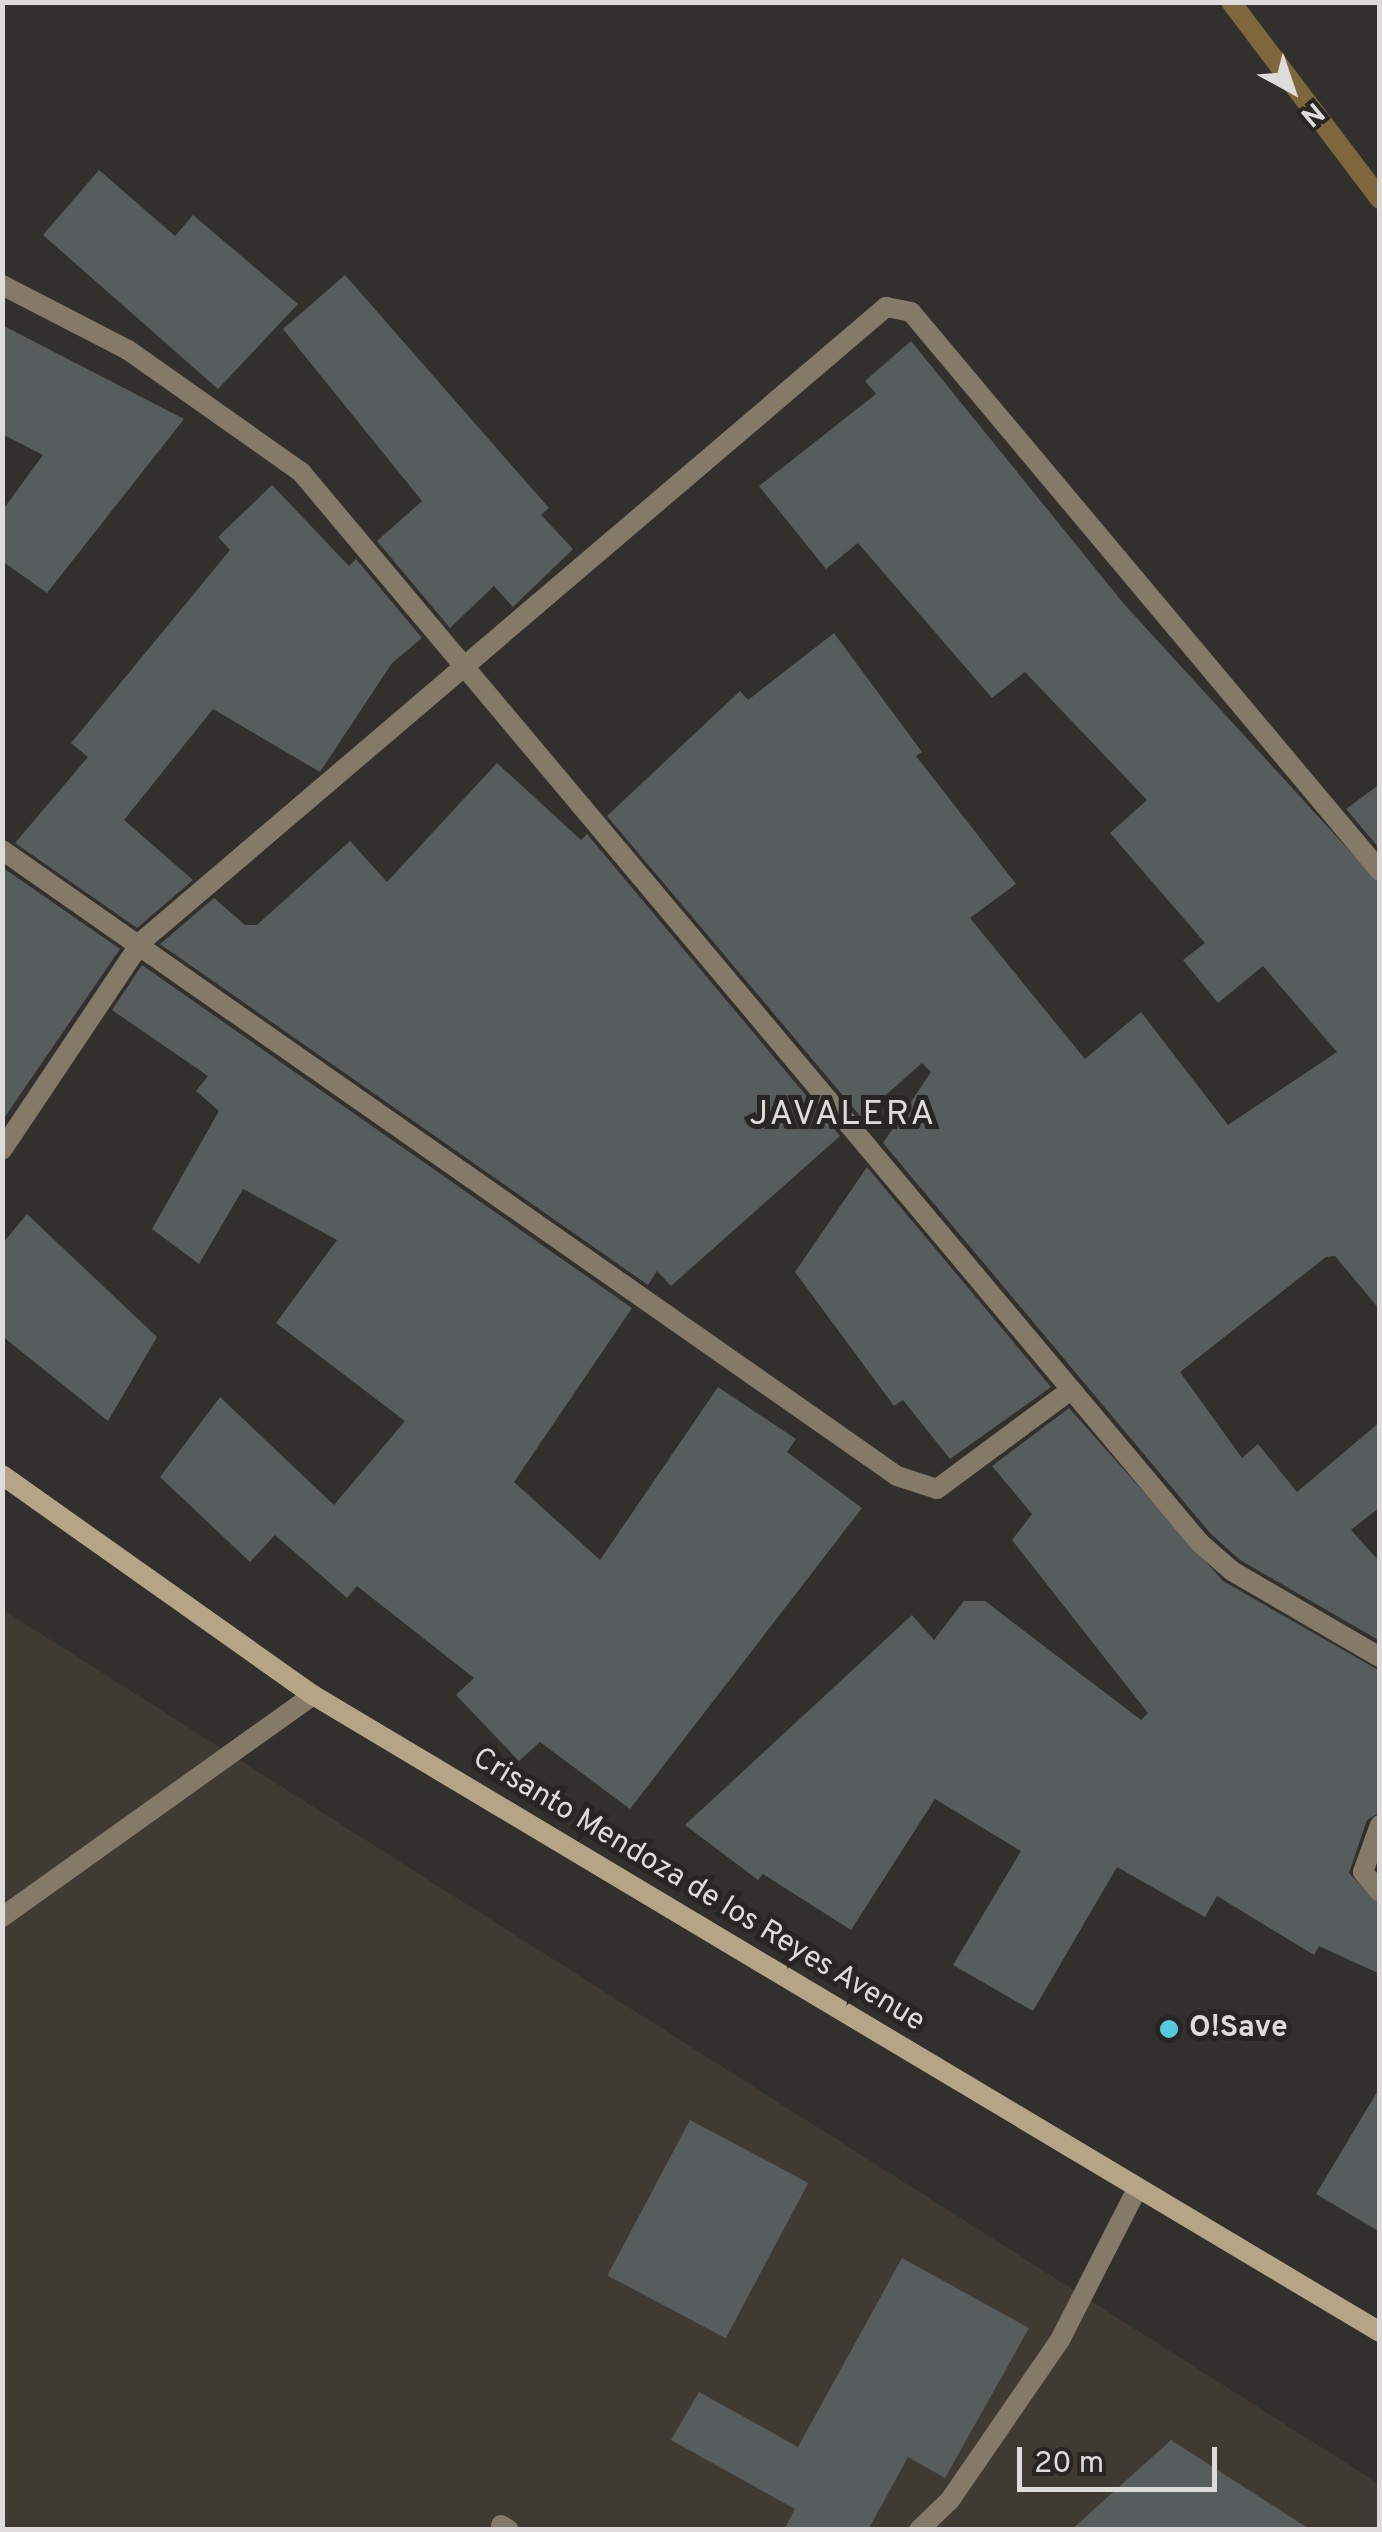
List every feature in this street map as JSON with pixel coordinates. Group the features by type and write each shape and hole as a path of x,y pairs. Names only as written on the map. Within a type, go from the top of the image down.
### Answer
{"main road":[{"name":"Crisanto Mendoza de los Reyes Avenue","path":"2,1476 313,1694 1380,2332"}],"street":[{"path":"2,285 128,350 301,472 465,664 1068,1392 1232,1571 1380,1657"},
{"path":"2,1150 141,942 874,314 897,306 911,312 1380,871"},
{"path":"2,850 141,942 897,1476 938,1489 1068,1392"},
{"path":"2,1916 313,1694"},
{"path":"1380,1825 1362,1872 1380,1892"},
{"path":"919,2530 950,2500 1060,2340 1137,2189"}],"shaded area":[{"path":"2,1609 1379,2484 1379,2529 3,2529"}],"building":[{"path":"99,170 175,236 193,215 298,304 218,389 43,235"},
{"path":"345,275 549,508 541,515 573,549 513,607 494,586 450,628 377,541 422,501 283,329"},
{"path":"2,325 184,419 47,593 2,561 2,511 43,455 2,434"},
{"path":"911,341 1124,604 1380,884 1380,1310 1335,1256 1326,1257 1180,1372 1242,1458 1258,1444 1297,1492 1380,1422 1380,1507 1351,1530 1380,1562 1380,1641 1240,1560 1210,1533 883,1143 931,1072 922,1063 861,1117 607,816 740,691 748,700 834,633 922,752 916,756 1016,884 970,918 1085,1059 1141,1012 1228,1125 1337,1052 1263,966 1218,1003 1183,960 1205,943 1110,833 1147,800 1025,672 992,698 858,543 826,569 759,486 876,394 865,381"},
{"path":"272,485 349,566 356,559 422,638 392,663 320,772 213,709 124,820 193,880 137,928 15,843 88,757 71,743 230,550 218,537"},
{"path":"497,763 581,840 587,834 840,1136 671,1286 657,1271 648,1285 160,944 214,898 245,925 257,925 350,841 387,882"},
{"path":"1380,784 1380,849 1346,809"},
{"path":"2,867 120,949 2,1121"},
{"path":"142,965 632,1308 514,1482 600,1560 718,1387 796,1439 787,1452 862,1508 630,1809 540,1742 519,1761 456,1695 474,1678 357,1586 347,1598 275,1535 250,1562 160,1477 220,1397 334,1505 405,1421 276,1323 337,1240 243,1189 199,1264 152,1229 219,1111 196,1091 208,1076 112,1010"},
{"path":"867,1167 1051,1387 950,1459 903,1400 894,1406 795,1272"},
{"path":"27,1214 157,1337 108,1421 2,1336 2,1244"},
{"path":"1069,1408 1223,1581 1380,1671 1380,1812 1367,1820 1349,1873 1380,1905 1380,1974 1319,1946 1314,1955 1217,1896 1205,1917 1117,1867 1033,2011 953,1965 1021,1851 935,1799 851,1930 763,1874 758,1880 685,1825 912,1615 934,1640 964,1601 985,1601 1141,1720 1148,1713 1012,1540 1032,1514 992,1466"},
{"path":"1380,2087 1380,2232 1316,2194"},
{"path":"690,2120 808,2183 726,2338 607,2275"},
{"path":"902,2258 1029,2328 945,2478 908,2457 868,2530 784,2530 795,2509 671,2440 699,2392 798,2447"},
{"path":"1171,2440 1311,2530 1071,2530"}],"waterway":[{"path":"1231,2 1380,199"}],"place":[{"name":"O!Save","path":"1169,2029"}],"district":[{"name":"JAVALERA","path":"843,1115"}]}
